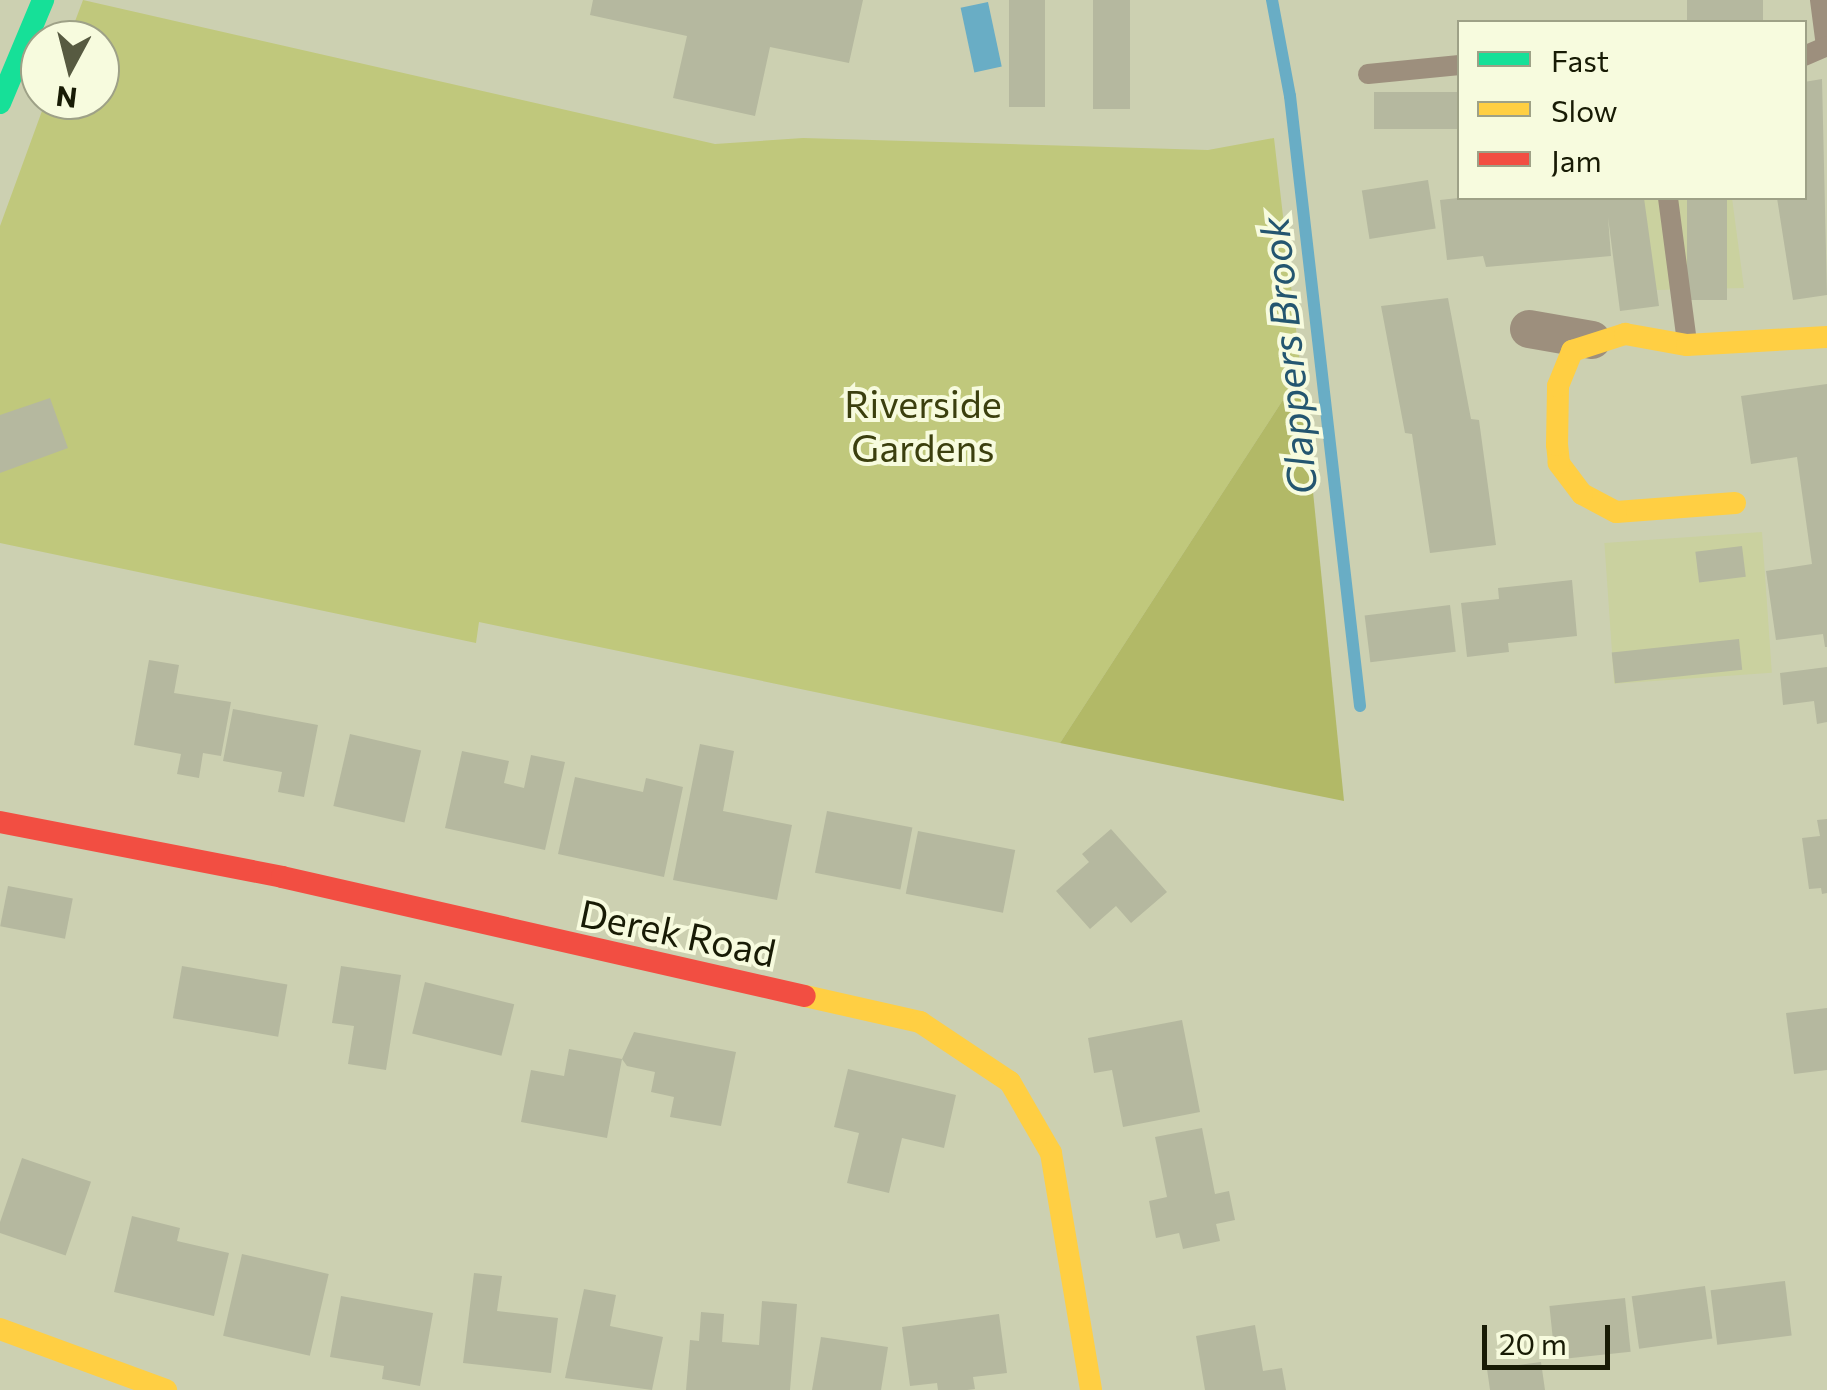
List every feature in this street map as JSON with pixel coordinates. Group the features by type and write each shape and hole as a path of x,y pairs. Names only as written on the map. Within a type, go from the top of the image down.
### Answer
{"street":[{"path":"0,103 43,0"},
{"path":"1529,329 1592,340"},
{"path":"1735,502 1616,512 1600,507 1575,486 1560,463 1558,386 1572,351 1592,340 1625,334 1688,345 1827,337"},
{"name":"Derek Road","path":"0,822 282,877 920,1022 1010,1082 1051,1153 1091,1390"},
{"path":"0,1329 166,1390"}],"lane":[{"path":"1820,0 1826,46"},
{"path":"1368,74 1457,65"},
{"path":"1668,200 1688,345"}],"shaded area":[{"path":"1608,200 1732,200 1744,288 1656,290 1622,306"},
{"path":"1301,372 1344,801 1060,743"},
{"path":"1762,532 1772,673 1614,684 1604,543"}],"green space":[{"name":"Riverside Gardens","path":"83,0 715,144 803,138 1208,150 1274,138 1301,372 1060,743 479,622 476,643 0,543 0,226 39,120 120,120 120,20 76,20"}],"water":[{"path":"988,2 1002,67 974,72 961,8"}],"building":[{"path":"593,0 863,0 849,63 770,47 755,116 673,98 687,36 590,15"},
{"path":"1009,0 1045,0 1045,107 1009,107"},
{"path":"1093,0 1130,0 1130,109 1093,109"},
{"path":"1687,0 1763,0 1763,20 1687,20"},
{"path":"1822,79 1827,295 1793,300 1777,200 1807,200 1807,82"},
{"path":"1374,92 1457,92 1457,129 1374,129"},
{"path":"1428,180 1436,228 1369,239 1362,190"},
{"path":"1440,200 1644,200 1659,306 1620,311 1608,217 1611,256 1486,267 1483,256 1447,260"},
{"path":"1687,200 1727,200 1727,300 1687,300"},
{"path":"1448,298 1471,419 1479,420 1496,545 1430,553 1412,434 1405,433 1381,306"},
{"path":"1827,384 1825,647 1823,634 1776,640 1766,571 1812,564 1797,457 1751,464 1741,396"},
{"path":"50,398 68,448 0,473 0,415"},
{"path":"1742,546 1746,577 1699,582 1695,552"},
{"path":"1572,580 1577,636 1508,643 1509,652 1467,657 1461,603 1499,599 1498,588"},
{"path":"1450,605 1456,652 1370,662 1365,615"},
{"path":"1739,639 1742,670 1615,683 1612,652"},
{"path":"149,660 179,665 174,693 231,702 221,756 203,753 199,778 177,774 181,754 134,745"},
{"path":"1827,667 1827,722 1817,724 1814,701 1783,705 1780,673"},
{"path":"233,709 318,725 304,797 278,792 282,772 223,761"},
{"path":"350,734 421,750 404,823 333,806"},
{"path":"700,744 734,751 723,811 792,825 777,900 673,880"},
{"path":"462,751 509,761 504,783 524,788 531,755 565,762 545,850 445,828"},
{"path":"575,777 643,792 646,778 683,787 664,877 558,854"},
{"path":"827,811 912,828 900,889 815,873"},
{"path":"1827,819 1827,893 1822,894 1821,888 1809,889 1802,838 1820,836 1817,820"},
{"path":"1111,829 1167,892 1131,923 1116,906 1090,929 1056,891 1089,862 1082,854"},
{"path":"918,831 1015,850 1003,913 906,894"},
{"path":"8,886 73,899 65,939 0,926"},
{"path":"182,966 287,985 278,1037 173,1018"},
{"path":"341,966 401,975 386,1070 348,1064 354,1026 332,1023"},
{"path":"425,982 514,1004 501,1056 412,1033"},
{"path":"1827,1008 1827,1070 1794,1074 1786,1013"},
{"path":"1182,1020 1200,1112 1123,1127 1112,1070 1094,1073 1088,1038"},
{"path":"634,1032 736,1052 721,1126 670,1117 674,1097 651,1092 655,1072 627,1066 622,1059"},
{"path":"569,1049 622,1059 607,1138 521,1122 531,1070 564,1076"},
{"path":"848,1069 956,1095 944,1148 902,1138 889,1193 847,1183 859,1133 834,1127"},
{"path":"1202,1128 1215,1194 1229,1191 1235,1220 1216,1224 1220,1241 1183,1249 1179,1233 1156,1238 1149,1201 1167,1197 1155,1137"},
{"path":"22,1158 91,1182 66,1256 0,1233 0,1222"},
{"path":"132,1216 180,1228 177,1241 229,1253 214,1316 114,1292"},
{"path":"242,1254 329,1274 310,1356 223,1336"},
{"path":"474,1273 502,1276 497,1311 558,1318 551,1373 463,1363"},
{"path":"1785,1281 1792,1336 1717,1345 1711,1290"},
{"path":"1705,1286 1712,1338 1639,1349 1632,1296"},
{"path":"584,1289 616,1295 610,1326 663,1337 652,1390 565,1378"},
{"path":"341,1296 433,1313 420,1386 382,1379 384,1366 330,1357"},
{"path":"1625,1298 1631,1352 1555,1360 1549,1306"},
{"path":"762,1301 797,1304 790,1390 686,1390 690,1340 699,1341 701,1312 724,1314 722,1342 759,1345"},
{"path":"999,1314 1007,1373 973,1377 975,1389 938,1390 937,1383 910,1386 902,1327"},
{"path":"1255,1325 1263,1371 1282,1368 1286,1390 1205,1390 1196,1336"},
{"path":"821,1337 888,1347 881,1390 812,1390"},
{"path":"1541,1362 1545,1390 1490,1390 1487,1369"}],"waterway":[{"name":"Clappers Brook","path":"1272,0 1290,96 1360,706"}],"traffic: fast":[{"path":"0,103 43,0"}],"traffic: slow":[{"path":"1735,503 1616,512 1582,494 1559,463 1557,445 1558,386 1572,351 1625,334 1687,345 1827,337"},
{"path":"805,996 920,1022 1010,1082 1051,1153 1091,1390"},
{"path":"0,1329 166,1390"}],"traffic: jam":[{"path":"0,822 282,877 805,996"}]}
